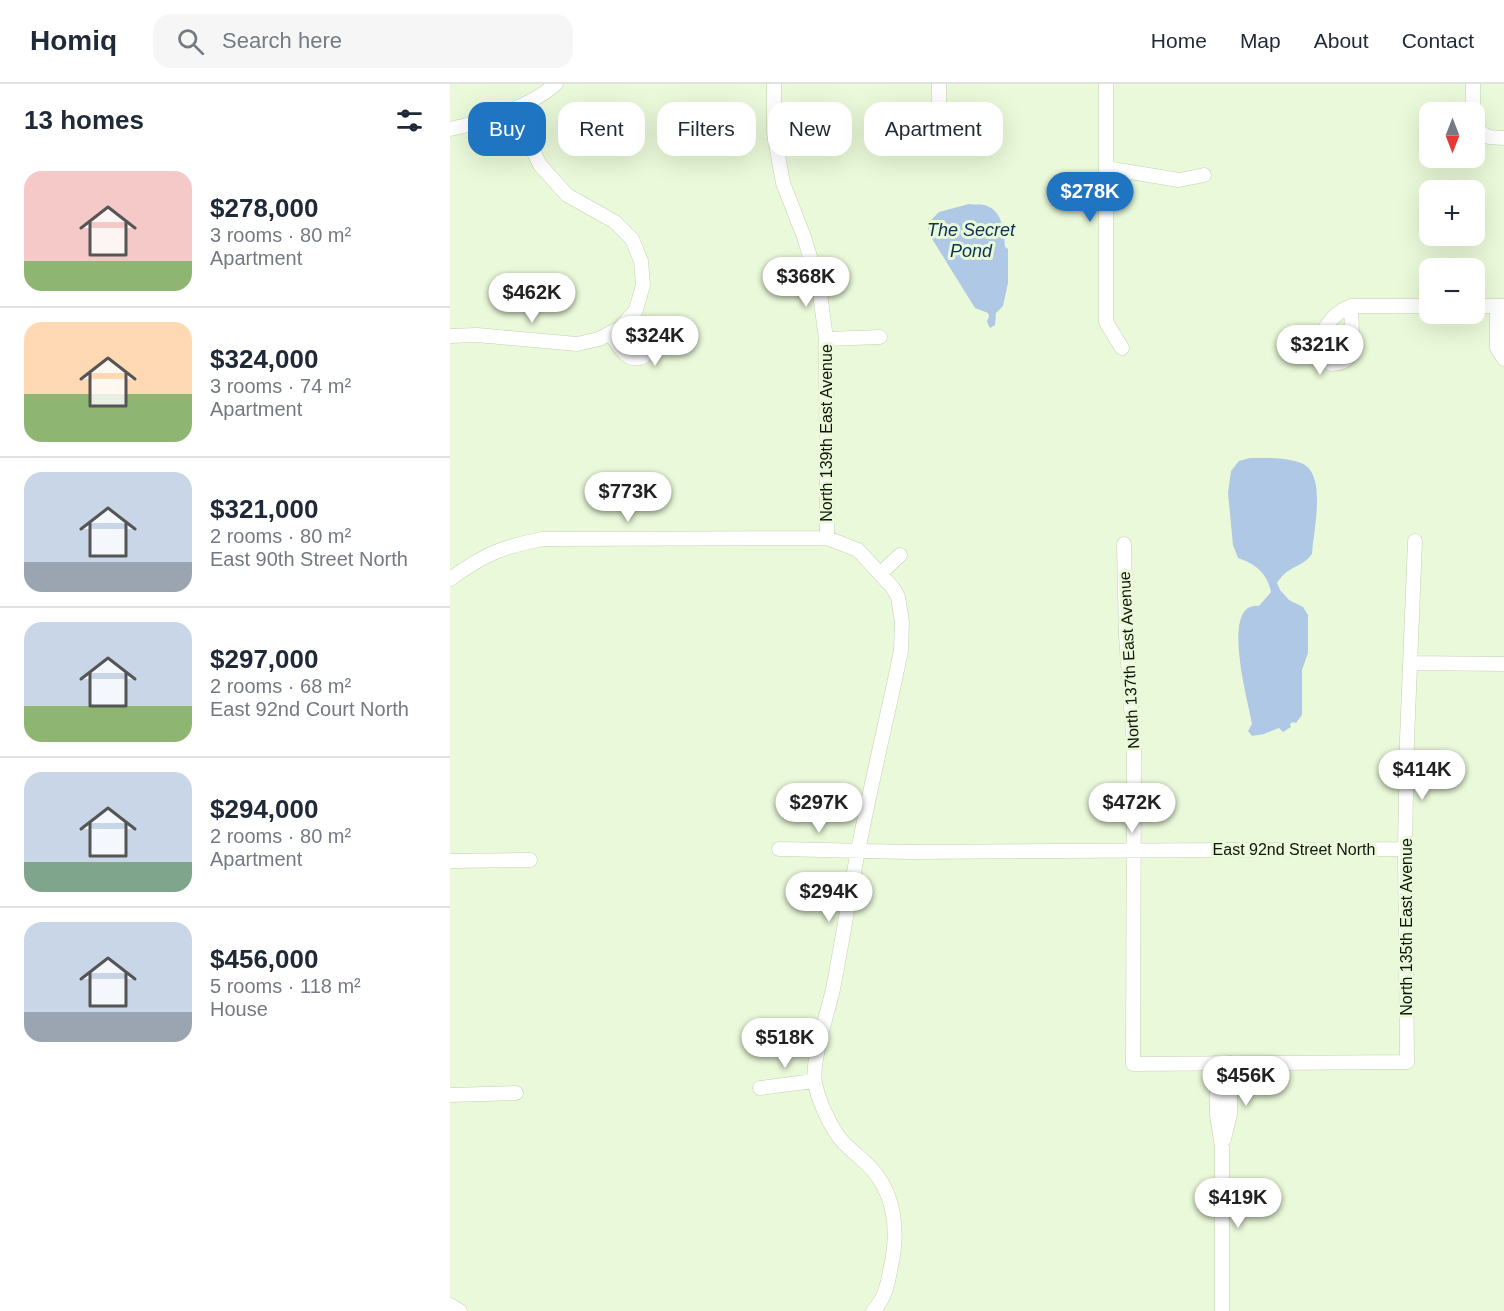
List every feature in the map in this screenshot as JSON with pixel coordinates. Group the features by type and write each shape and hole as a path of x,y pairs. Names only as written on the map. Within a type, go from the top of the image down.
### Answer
{"street":[{"path":"525,102 556,84"},
{"name":"North 139th East Avenue","path":"774,84 774,133 783,183 804,237 819,286 826,339 827,538"},
{"path":"939,84 939,102"},
{"path":"1106,84 1106,322 1122,348"},
{"path":"1473,84 1473,102"},
{"path":"450,129 468,125"},
{"path":"1485,135 1504,138"},
{"path":"450,336 477,335 577,344 599,339 619,328 636,310 643,285 641,261 632,239 615,222 567,195 540,165 536,156"},
{"path":"1106,168 1179,180 1204,175"},
{"path":"1351,306 1419,306"},
{"path":"1485,306 1501,306 1497,348 1504,358"},
{"path":"826,339 880,337"},
{"path":"450,579 478,559 509,545 543,539 827,538 858,550 881,573 898,597 902,622 901,651 858,851 814,1081 822,1105 836,1134 871,1167 892,1208 896,1226 895,1249 884,1295 881,1303 873,1311"},
{"name":"North 135th East Avenue","path":"1223,1063 1407,1062 1405,849 1415,541"},
{"name":"North 137th East Avenue","path":"1124,543 1126,635 1134,748 1132,1064 1223,1063"},
{"path":"881,573 900,555"},
{"path":"1411,663 1504,664"},
{"name":"East 92nd Street North","path":"779,849 858,851 1405,849"},
{"path":"450,861 530,860"},
{"path":"1222,1311 1222,1147 1230,1114 1223,1063"},
{"path":"760,1088 814,1081"},
{"path":"450,1095 516,1093"},
{"path":"450,1305 460,1311"}],"water":[{"name":"The Secret Pond","path":"969,204 984,205 995,211 1001,222 1005,247 1008,249 1008,283 1003,306 996,313 995,325 990,328 987,322 988,313 975,308 929,234 928,223 939,212"},
{"path":"1250,458 1282,459 1301,463 1309,469 1317,490 1312,554 1281,577 1277,583 1289,600 1303,607 1308,615 1308,653 1302,670 1302,715 1296,723 1290,724 1291,727 1283,732 1279,728 1252,736 1248,731 1252,724 1242,677 1238,636 1241,620 1247,609 1259,606 1271,592 1264,574 1250,563 1238,558 1233,545 1228,493 1231,471 1239,461"}]}
